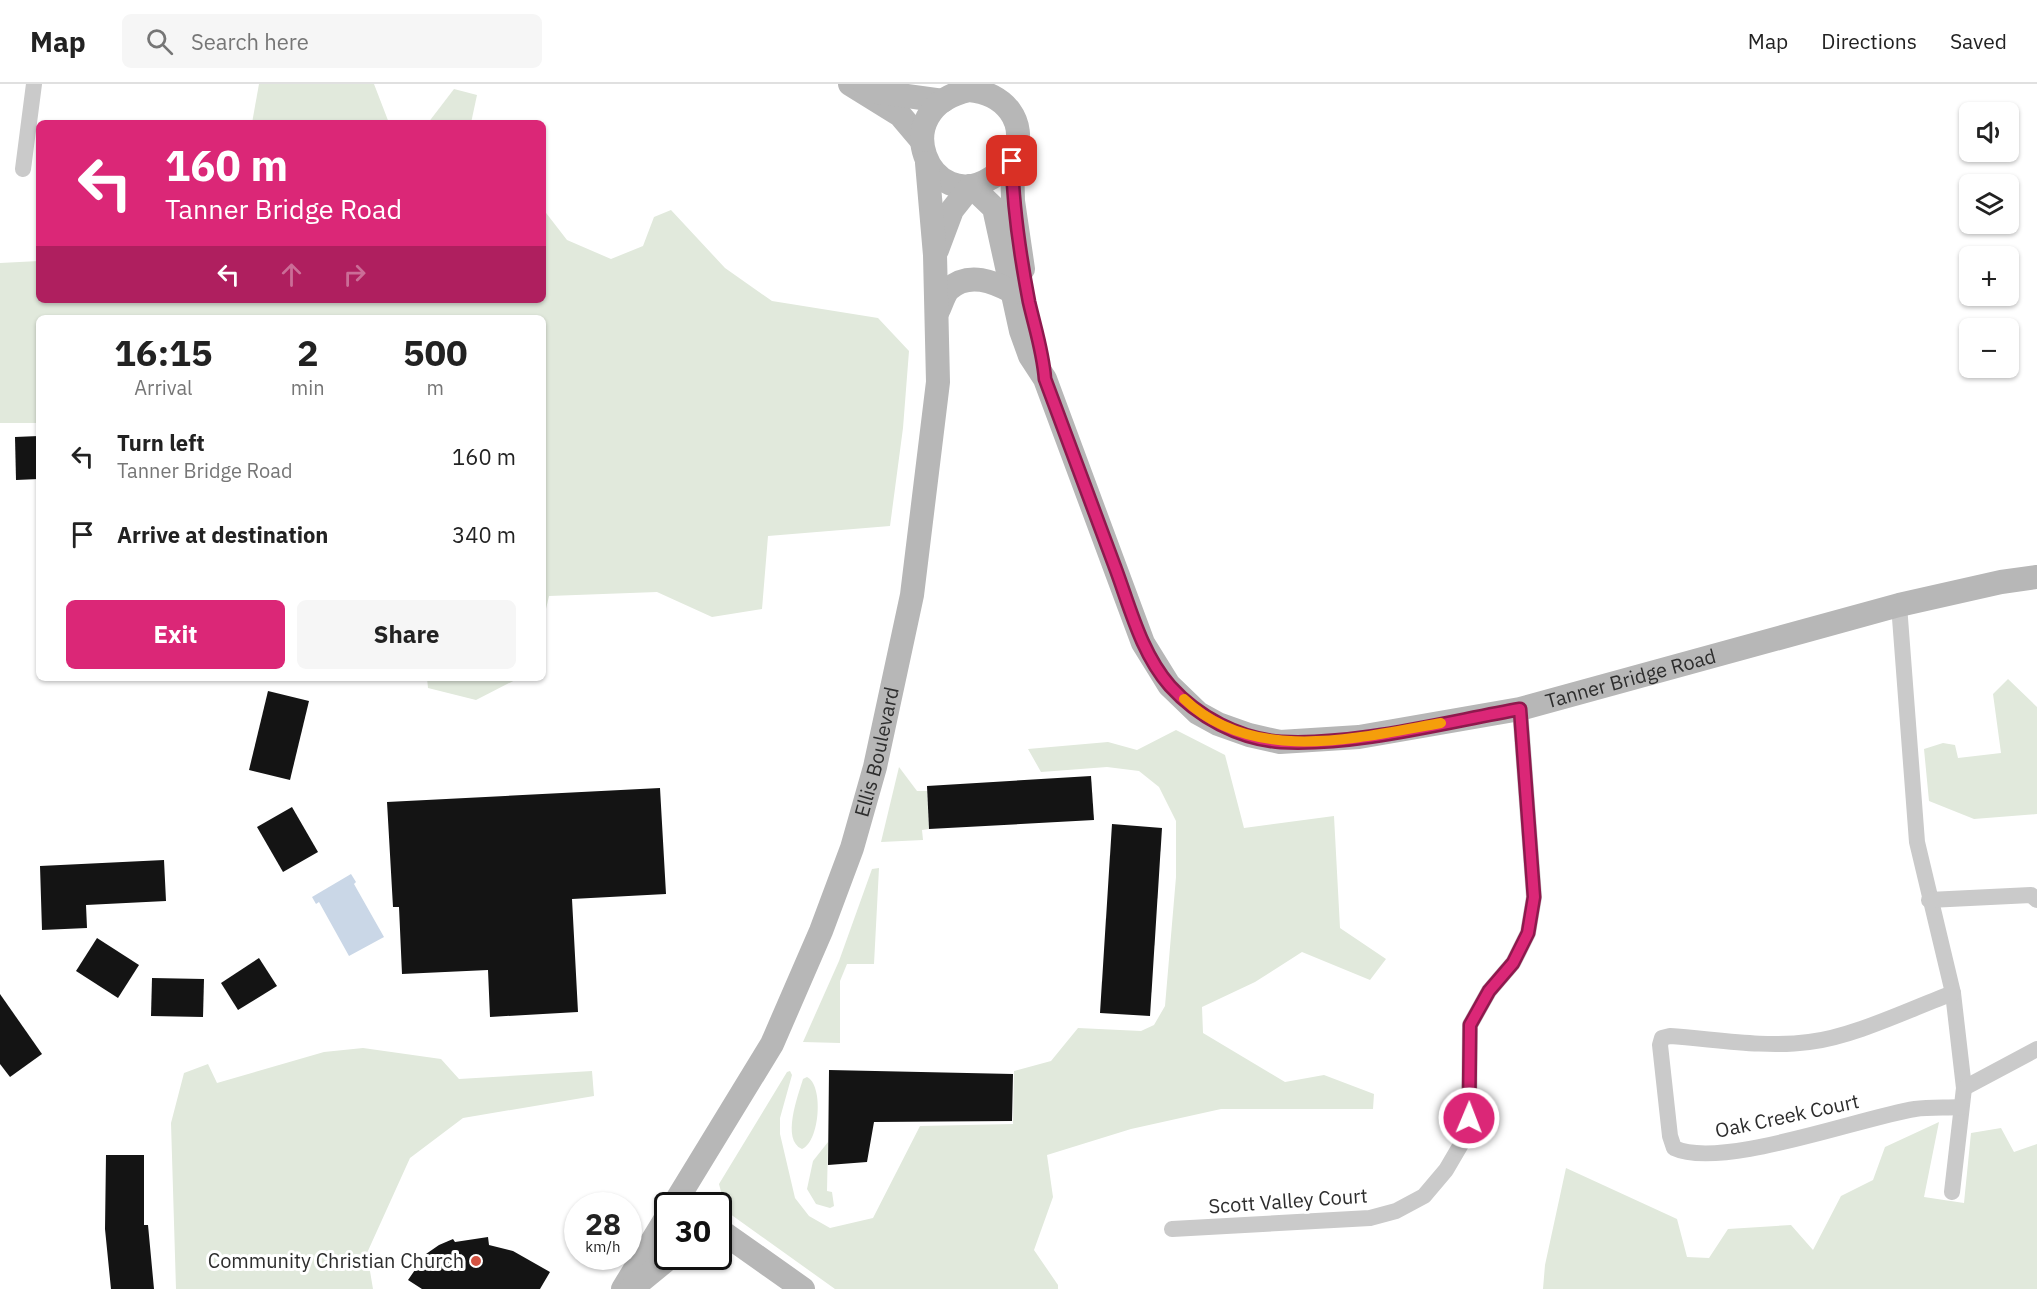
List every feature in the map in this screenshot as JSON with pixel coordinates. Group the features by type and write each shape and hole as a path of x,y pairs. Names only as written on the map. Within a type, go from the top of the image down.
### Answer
{"street":[{"path":"23,169 34,84"},
{"path":"856,87 952,93 969,90 995,90 1015,118 1018,132 1017,148 1012,161 984,183 971,186 952,184 937,177 925,152 900,115 856,87"},
{"path":"925,152 925,122 932,108 952,93"},
{"name":"Ellis Boulevard","path":"682,1192 772,1044 821,931 852,848 875,767 912,596 938,382 935,255 925,152"},
{"name":"Tanner Bridge Road","path":"1012,161 1013,201 1023,269 1044,357 1045,379"},
{"name":"Ellis Boulevard","path":"935,255 952,210 971,186"},
{"name":"Tanner Bridge Road","path":"971,186 994,208 1030,356 1045,379 1143,644 1169,685 1198,712 1249,735 1280,742 1359,737 1520,709 1899,605 2001,582 2037,577"},
{"path":"938,311 949,289 966,281 989,279 1013,292"},
{"path":"1899,605 1917,842 1953,993 1964,1088 1952,1191"},
{"name":"Scott Valley Court","path":"1172,1229 1370,1218 1396,1211 1424,1196 1446,1170 1463,1141 1469,1118 1470,1025 1489,991 1513,963 1528,933 1534,897 1520,709"},
{"path":"1929,900 2031,896 2037,900"},
{"name":"Oak Creek Court","path":"1953,993 1844,1033 1809,1042 1779,1043 1670,1036 1662,1038 1660,1045 1670,1136 1674,1148 1688,1154 1763,1145 1916,1109 1961,1107"},
{"path":"1964,1088 2037,1049"},
{"path":"623,1289 654,1238"},
{"path":"732,1239 803,1289"},
{"path":"732,1250 747,1253 769,1265"},
{"path":"632,1289 655,1270"}],"shaded area":[{"path":"259,84 374,84 388,120 253,120"},
{"path":"454,89 477,95 472,120 430,120"},
{"path":"671,210 725,268 772,301 878,318 909,351 903,428 890,526 768,536 762,609 712,617 657,592 549,596 546,609 546,315 36,315 36,423 0,423 0,263 36,261 36,303 546,303 546,213 567,240 611,259 643,246 654,217"},
{"path":"2008,679 2037,707 2037,814 1974,819 1929,801 1924,749 1943,743 1955,745 1958,758 2001,753 1993,694"},
{"path":"427,681 513,681 476,700 428,688"},
{"path":"1176,730 1225,755 1244,828 1334,816 1340,928 1386,959 1370,980 1302,952 1255,982 1202,1007 1203,1033 1285,1082 1324,1075 1374,1094 1373,1109 1221,1109 1131,1129 1047,1155 1053,1197 1034,1250 1058,1285 1058,1289 835,1289 732,1215 732,1192 721,1192 719,1184 787,1072 790,1071 792,1075 780,1118 780,1134 795,1198 809,1216 830,1228 873,1218 920,1126 1013,1124 1014,1071 1051,1061 1078,1028 1141,1031 1154,1025 1165,1006 1176,877 1176,821 1159,787 1139,771 1107,767 1041,772 1028,749 1108,742 1137,750"},
{"path":"899,767 917,791 927,791 929,829 922,830 923,840 881,842"},
{"path":"879,868 874,964 847,964 840,981 840,1043 803,1042 839,961 872,869"},
{"path":"363,1048 441,1059 459,1079 592,1071 594,1096 463,1118 410,1158 367,1253 373,1289 176,1289 171,1123 184,1073 208,1064 217,1083 324,1052"},
{"path":"807,1077 816,1091 818,1113 813,1136 802,1149 796,1144 792,1127 803,1079"},
{"path":"1939,1122 1924,1197 1964,1203 1971,1133 2001,1128 2014,1152 2037,1144 2037,1289 1543,1289 1545,1265 1566,1168 1677,1219 1687,1257 1709,1258 1728,1229 1791,1225 1813,1250 1841,1196 1873,1180 1885,1147"},
{"path":"828,1142 827,1191 832,1192 834,1206 830,1208 816,1204 807,1189 813,1161"}],"water":[{"path":"351,874 356,882 354,884 384,937 349,956 319,902 316,904 312,897"}],"building":[{"path":"36,436 36,479 16,480 15,437"},
{"path":"268,691 309,701 290,780 249,770"},
{"path":"1091,776 1094,820 929,829 927,786"},
{"path":"660,788 666,894 572,899 578,1012 490,1017 488,970 402,974 399,907 393,907 387,802"},
{"path":"292,807 318,852 283,872 257,827"},
{"path":"1112,824 1162,828 1150,1016 1100,1013"},
{"path":"164,860 166,901 86,905 87,928 42,930 40,866"},
{"path":"97,938 139,965 118,998 76,971"},
{"path":"259,958 277,986 238,1010 221,983"},
{"path":"152,978 204,979 203,1017 151,1016"},
{"path":"0,994 42,1054 10,1077 0,1064"},
{"path":"829,1070 1013,1074 1012,1121 874,1122 867,1162 828,1165"},
{"path":"106,1155 144,1155 144,1225 148,1225 154,1289 111,1289 105,1229"},
{"name":"Community Christian Church","path":"488,1237 489,1245 513,1251 550,1272 540,1289 422,1289 408,1280 426,1254 439,1245 453,1239 455,1242"}],"slow traffic":[{"path":"1184,699 1198,712 1218,724 1249,735 1280,742 1359,737 1441,723"}],"place":[{"name":"Community Christian Church","path":"476,1261"}],"route":[{"path":"1012,161 1013,201 1023,269 1034,325 1044,357 1045,379 1143,644 1169,685 1198,712 1218,724 1249,735 1280,742 1359,737 1520,709 1534,897 1528,933 1513,963 1489,991 1470,1025 1469,1118"}]}
